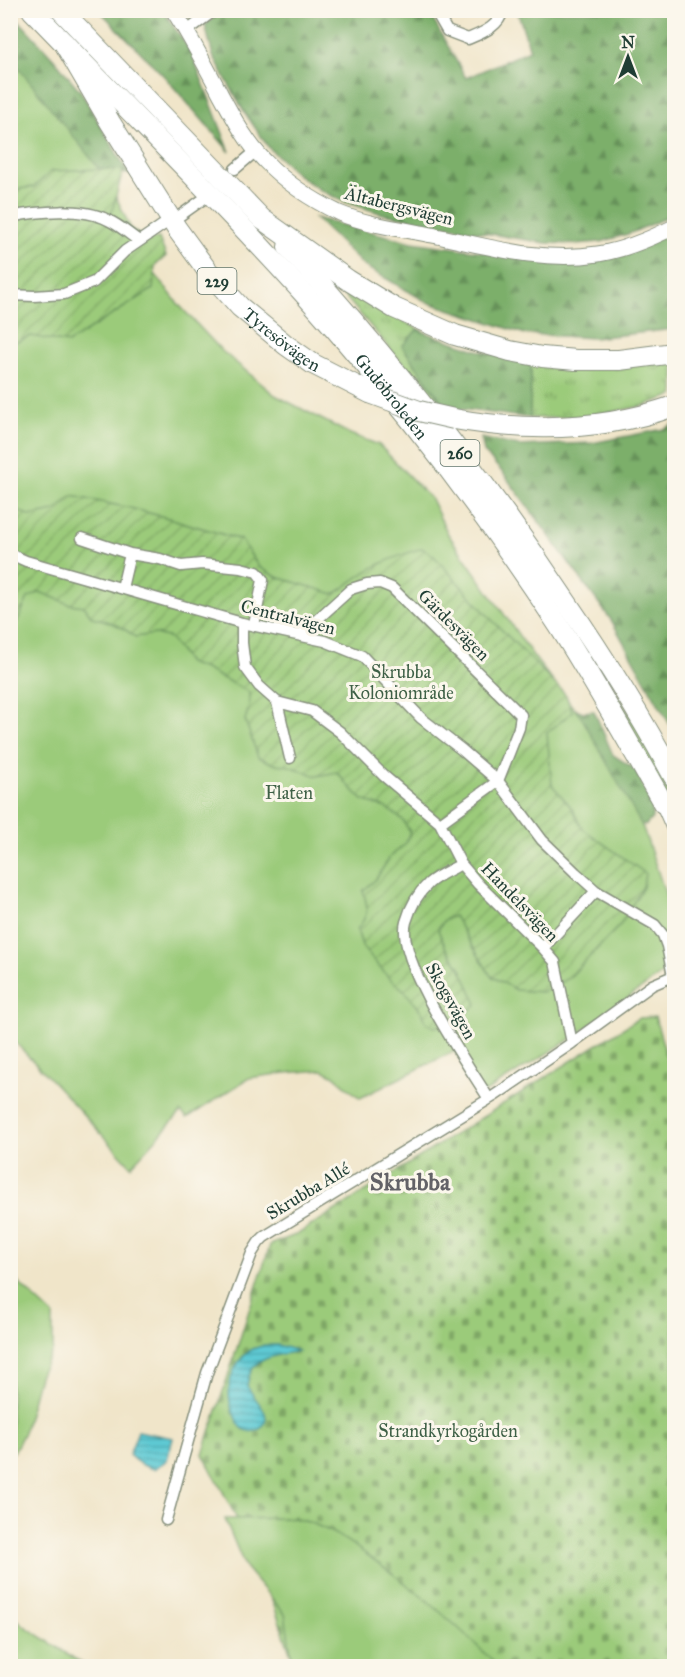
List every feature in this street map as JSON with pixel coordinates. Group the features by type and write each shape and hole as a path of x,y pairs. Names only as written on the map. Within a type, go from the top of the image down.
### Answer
{"highway":[{"name":"Tyresövägen","path":"32,10 64,44 171,219 207,270 240,307 286,345 314,364 370,393 419,411 454,419 513,427 579,427 626,420 675,406"},
{"path":"61,10 262,219 348,280 394,308 455,335 510,351 542,357 619,360 675,353"},
{"name":"Gudöbroleden","path":"64,44 286,274 419,432 512,557 559,626 663,803"},
{"name":"Gudöbroleden","path":"262,219 320,282 393,368 500,505 605,659 675,777"}],"street":[{"name":"Ältabergsvägen","path":"173,10 187,31 235,120 256,151 286,180 321,204 342,214 390,227 511,251 560,257 618,250 675,227"},
{"path":"187,31 215,10"},
{"path":"435,10 447,31 468,39 487,32 501,18 503,10"},
{"path":"235,169 256,151"},
{"path":"178,217 202,200"},
{"path":"10,217 54,212 89,213 108,220 139,241"},
{"path":"10,295 64,294 94,282 125,251 163,225"},
{"path":"82,538 130,554 160,559 181,566 202,564 257,572 263,580 254,625"},
{"name":"Centralvägen","path":"10,554 26,561 242,623 325,641 362,656 421,718 498,782 542,840 596,891 655,925 668,946 674,982"},
{"path":"122,588 130,554"},
{"name":"Gärdesvägen","path":"300,635 351,588 380,583 392,588 521,715 519,728 498,782"},
{"path":"242,623 245,667 259,686 277,702 290,758"},
{"name":"Handelsvägen","path":"277,702 312,711 340,732 384,776 440,824 461,864 555,962 572,1043"},
{"path":"440,824 498,782"},
{"name":"Gudöbroleden","path":"663,803 675,828"},
{"name":"Skogsvägen","path":"461,864 430,883 413,903 405,925 406,943 412,966 429,1000 489,1099"},
{"path":"543,948 596,891"},
{"name":"Skrubba Allé","path":"166,1520 207,1373 252,1253 259,1242 489,1099 652,985 674,982"}],"green space":[{"path":"10,11 81,92 129,174 92,171 11,182"},
{"path":"100,11 163,11 191,52 230,152 164,76"},
{"path":"222,11 428,11 466,78 530,50 518,13 521,11 674,11 674,214 631,233 601,242 546,243 383,214 345,202 299,176 269,148 245,113 213,56 205,25"},
{"name":"Flaten","path":"10,57 108,180 148,265 180,306 222,351 275,395 350,434 379,445 431,499 448,534 534,657 583,720 643,828 674,919 674,935 658,942 667,970 569,1040 482,1094 454,1051 360,1098 333,1075 323,1070 249,1078 187,1118 181,1112 131,1166 11,1038"},
{"path":"123,170 111,215 147,240 159,238 166,256 155,266 153,289 68,343 31,336 11,344 11,190 34,187 51,171"},
{"path":"315,218 412,242 570,264 674,233 674,329 594,338 525,334 427,302 364,266"},
{"path":"326,274 428,334 417,330 403,346 445,407 440,407"},
{"path":"417,330 477,350 531,363 530,418 445,407 402,346"},
{"path":"674,360 674,395 642,406 585,417 530,418 531,363"},
{"path":"674,424 674,732 611,620 503,473 484,452 481,438 519,446 592,443 664,429"},
{"name":"Skrubba Koloniområde","path":"72,496 130,508 241,540 259,567 277,577 334,594 368,570 391,559 422,548 433,555 492,620 566,695 572,712 547,733 552,785 571,807 583,829 645,873 643,887 620,925 569,978 542,992 516,990 491,976 454,916 444,920 438,930 446,948 460,967 477,1004 454,1023 433,1027 426,1022 422,1012 404,990 389,978 363,948 357,930 367,911 363,891 376,879 390,857 405,844 410,832 403,820 386,808 363,800 337,772 317,776 258,757 245,720 249,707 249,692 205,669 188,663 170,638 156,634 135,637 115,624 92,617 84,606 69,604 40,592 28,598 17,622 11,626 10,507 30,516 55,511"},
{"path":"510,529 643,735 674,789 674,810"},
{"path":"576,709 583,712 594,711 613,755 635,769 652,805 652,818 646,825 627,826 567,714"},
{"name":"Strandkyrkogården","path":"655,1017 674,1082 674,1666 295,1666 257,1557 203,1454 270,1245 298,1234 639,1018"},
{"path":"10,1275 53,1315 53,1349 39,1376 24,1432 14,1452 11,1453"},
{"path":"293,1518 327,1530 368,1556 440,1612 497,1666 293,1666 285,1614 245,1567 225,1519"},
{"path":"11,1613 23,1625 86,1666 11,1666"}],"water":[{"path":"264,1345 278,1345 298,1351 268,1358 252,1370 247,1386 264,1410 266,1418 265,1423 259,1429 246,1431 239,1425 230,1404 229,1387 238,1362 251,1350"},
{"path":"138,1431 173,1438 167,1460 154,1469 140,1464 129,1455"}],"district":[{"name":"Skrubba","path":"410,1182"}]}
